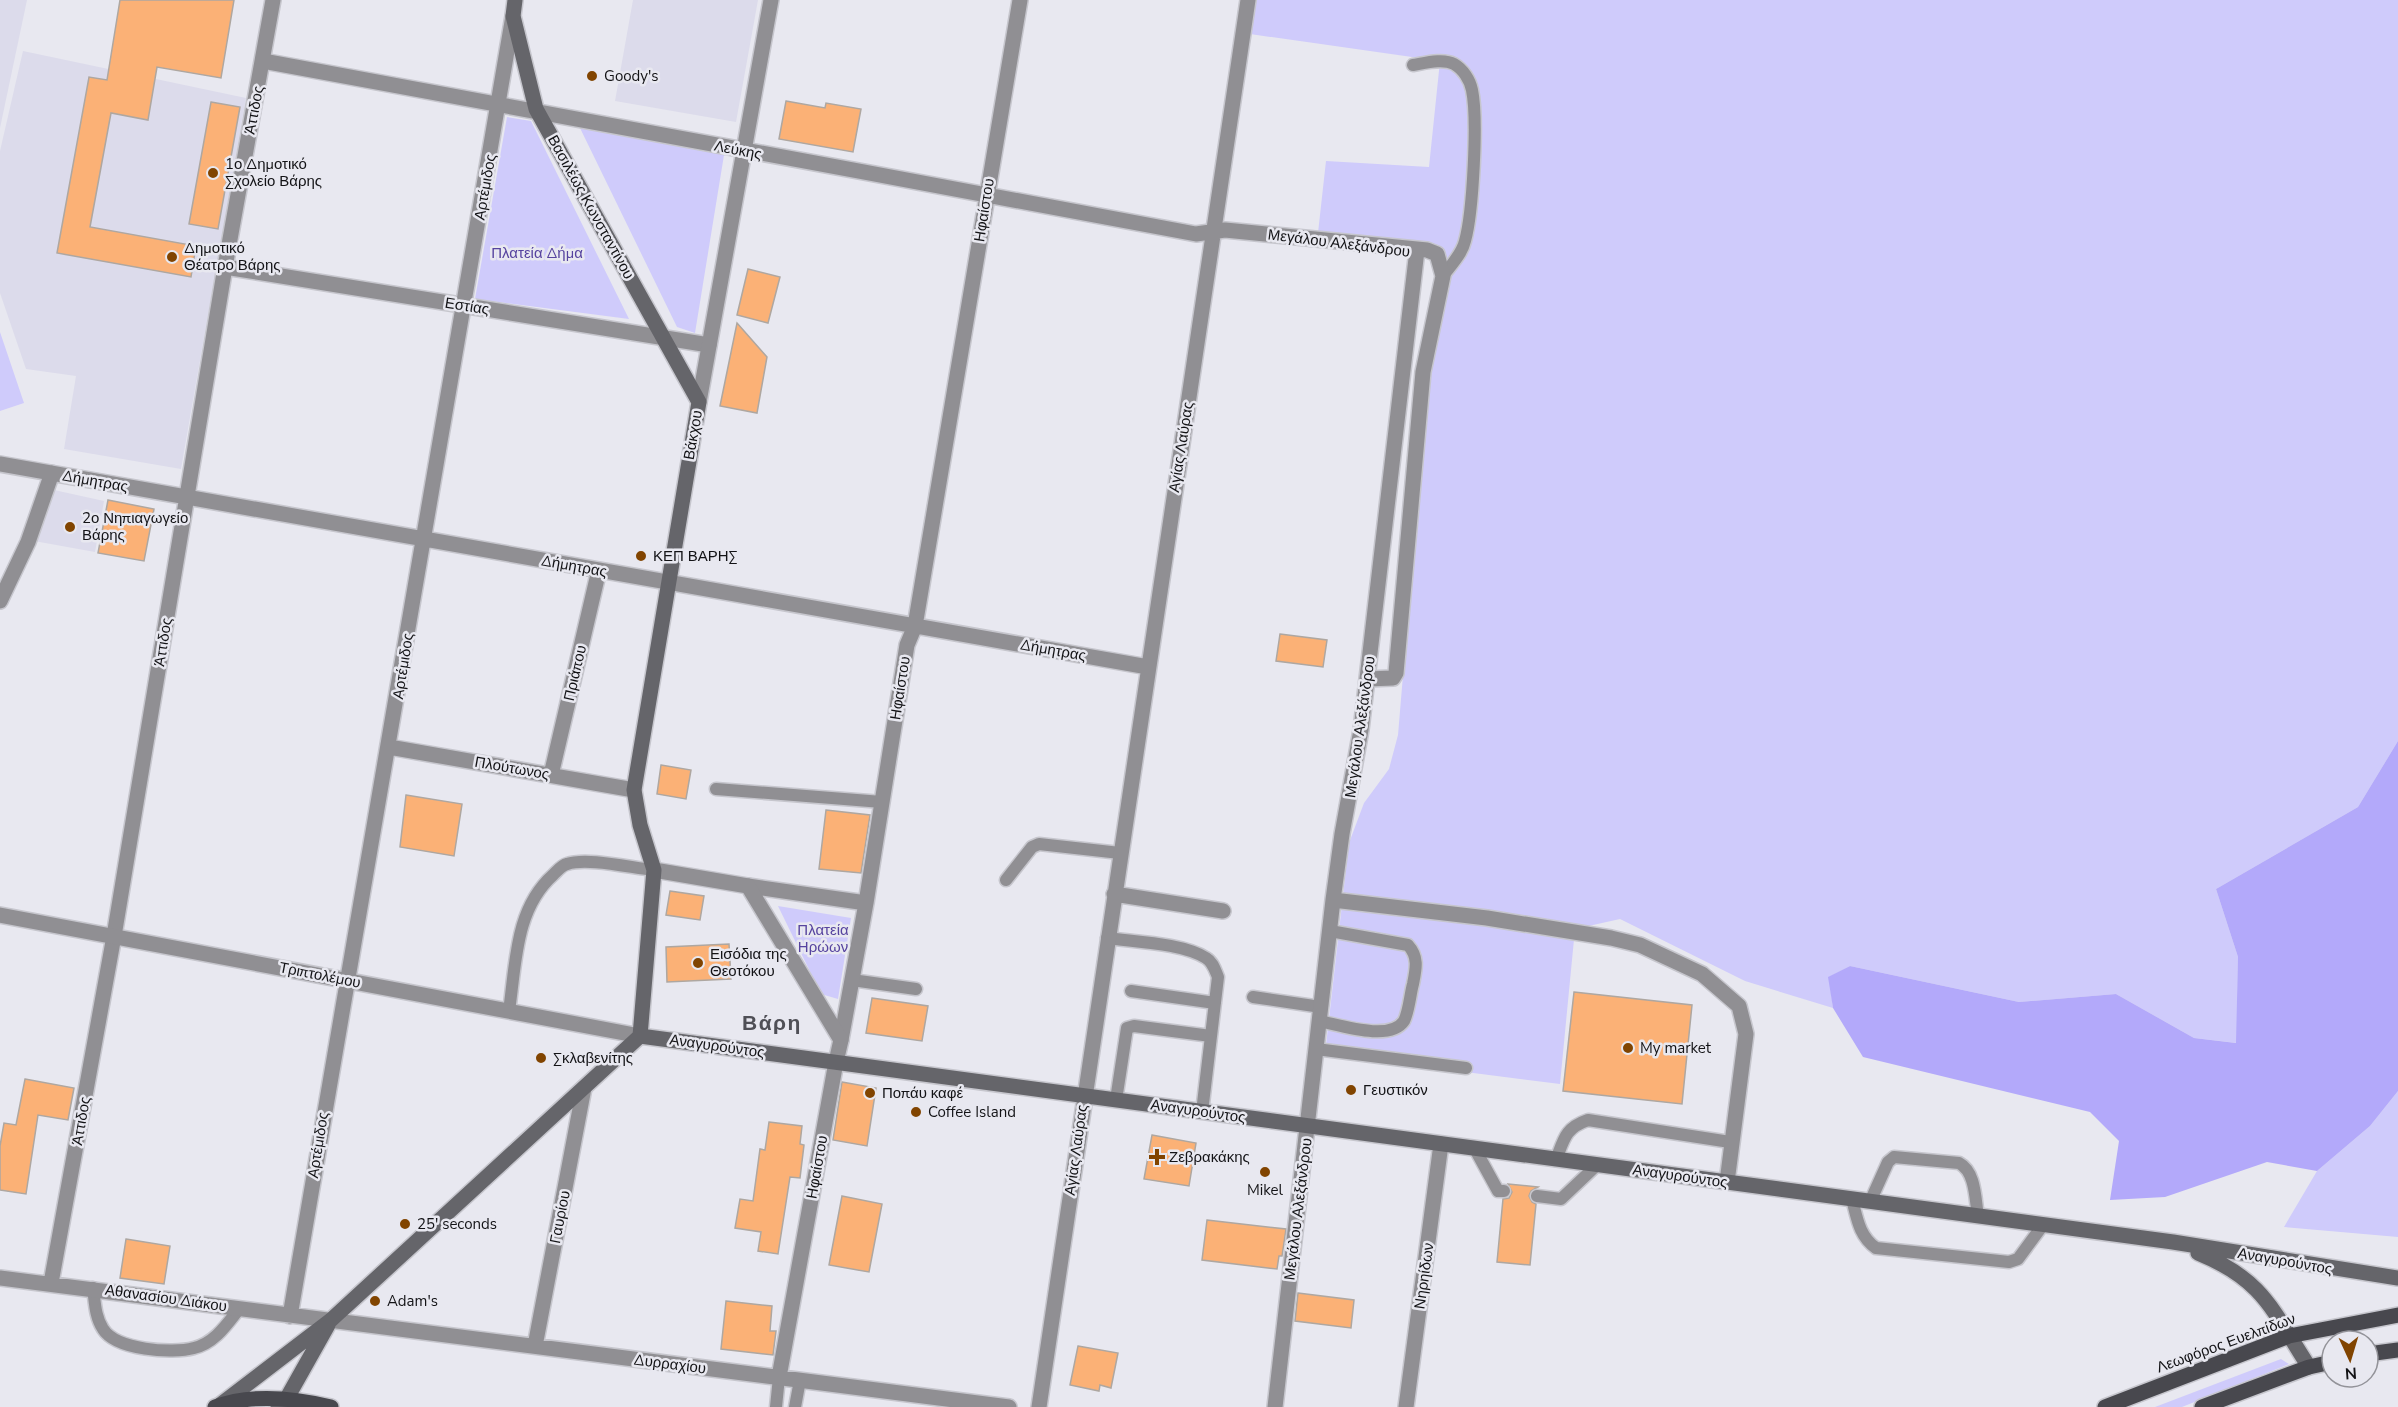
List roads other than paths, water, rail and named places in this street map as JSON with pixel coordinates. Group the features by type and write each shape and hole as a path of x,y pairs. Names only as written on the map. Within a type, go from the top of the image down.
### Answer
{"main road":[{"name":"Βασιλέως Κωνσταντίνου","path":"515,0 513,16 537,109 699,402"},
{"name":"Βάκχου","path":"654,870 640,825 634,790 667,582 699,402"},
{"path":"217,1406 331,1320 640,1036 654,870"},
{"name":"Αναγυρούντος","path":"640,1036 2173,1242 2398,1278"},
{"name":"Αναγυρούντος","path":"2173,1242 2222,1263 2250,1282 2272,1308 2309,1367"},
{"name":"Λεωφόρος Ευελπίδων","path":"2105,1407 2289,1336 2398,1315"},
{"path":"283,1403 331,1320"},
{"path":"2380,1352 2398,1350"},
{"path":"2202,1407 2320,1365"},
{"path":"217,1406 256,1399 331,1407"}],"street":[{"name":"Άττιδος","path":"51,1283 114,936 225,267 273,0"},
{"name":"Βάκχου","path":"699,402 771,0"},
{"name":"Ηφαίστου","path":"779,1377 866,903 907,645 915,626 1020,0"},
{"name":"Αγίας Λαύρας","path":"1039,1407 1248,0"},
{"name":"Αρτέμιδος","path":"290,1316 346,980 389,747 423,539 500,104 513,16"},
{"name":"Λεύκης","path":"263,61 537,109 744,152 1196,234 1213,232"},
{"name":"Μεγάλου Αλεξάνδρου","path":"1213,232 1225,230 1417,250 1357,761 1342,834 1333,900 1275,1407"},
{"path":"1367,679 1384,680 1393,678 1396,673 1422,384 1430,332 1443,276 1437,254 1417,250"},
{"name":"Εστίας","path":"225,267 709,345"},
{"name":"Δήμητρας","path":"0,464 1148,667"},
{"path":"0,601 28,542 52,473"},
{"name":"Πριάπου","path":"551,775 599,570"},
{"name":"Πλούτωνος","path":"389,747 634,790"},
{"path":"654,870 866,903"},
{"path":"748,886 841,1040"},
{"path":"1114,894 1223,911"},
{"path":"1333,900 1487,918 1611,938 1640,945 1702,974 1739,1006 1746,1034 1730,1142 1727,1182"},
{"name":"Τριπτολέμου","path":"0,915 640,1036"},
{"name":"Γαυρίου","path":"535,1346 584,1088"},
{"name":"Νηρηίδων","path":"1406,1407 1441,1144"},
{"name":"Αθανασίου Διάκου","path":"0,1278 331,1320"},
{"name":"Δυρραχίου","path":"331,1320 779,1377 944,1403 1009,1407"}],"lane":[{"path":"1413,64 1446,62 1455,65 1465,74 1471,88 1472,150 1465,243 1443,276"},
{"path":"716,789 882,802"},
{"path":"1006,880 1032,847 1039,844 1120,853"},
{"path":"509,1011 521,926 526,910 548,879 566,864 581,862 654,870"},
{"path":"1254,996 1383,1032 1396,1029 1405,1019 1417,966 1414,952 1408,945 1330,931"},
{"path":"1107,938 1188,950 1206,958 1214,967 1218,977 1202,1112"},
{"path":"852,980 916,989"},
{"path":"1131,991 1215,1003"},
{"path":"1116,1100 1127,1028 1134,1026 1211,1036"},
{"path":"1316,1049 1466,1068"},
{"path":"1556,1160 1565,1136 1573,1125 1588,1120 1730,1142"},
{"path":"1475,1149 1498,1191 1504,1191"},
{"path":"1870,1202 1888,1162 1894,1157 1959,1163 1967,1167 1971,1174 1978,1216"},
{"path":"1537,1196 1561,1199 1597,1165"},
{"path":"1852,1199 1862,1233 1866,1241 1876,1248 2009,1262 2018,1259 2043,1225"},
{"path":"93,1288 97,1316 103,1330 117,1342 161,1351 195,1348 210,1340 220,1333 239,1309"},
{"path":"776,1407 779,1377"},
{"path":"795,1407 800,1380"}],"place":[{"name":"Goody's","path":"592,76"},
{"name":"1ο Δημοτικό Σχολείο Βάρης","path":"213,173"},
{"name":"Δημοτικό Θέατρο Βάρης","path":"172,257"},
{"name":"2ο Νηπιαγωγείο Βάρης","path":"70,527"},
{"name":"ΚΕΠ ΒΑΡΗΣ","path":"641,556"},
{"name":"Εισόδια της Θεοτόκου","path":"698,963"},
{"name":"My market","path":"1628,1048"},
{"name":"Σκλαβενίτης","path":"541,1058"},
{"name":"Γευστικόν","path":"1351,1090"},
{"name":"Ποπάυ καφέ","path":"870,1093"},
{"name":"Coffee Island","path":"916,1112"},
{"name":"Ζεβρακάκης","path":"1157,1157"},
{"name":"Mikel","path":"1265,1172"},
{"name":"25' seconds","path":"405,1224"},
{"name":"Adam's","path":"375,1301"}],"district":[{"name":"Βάρη","path":"772,1023"}],"park label":[{"name":"Πλατεία Δήμα","path":"537,253"},
{"name":"Πλατεία Ηρώων","path":"823,938"}]}
